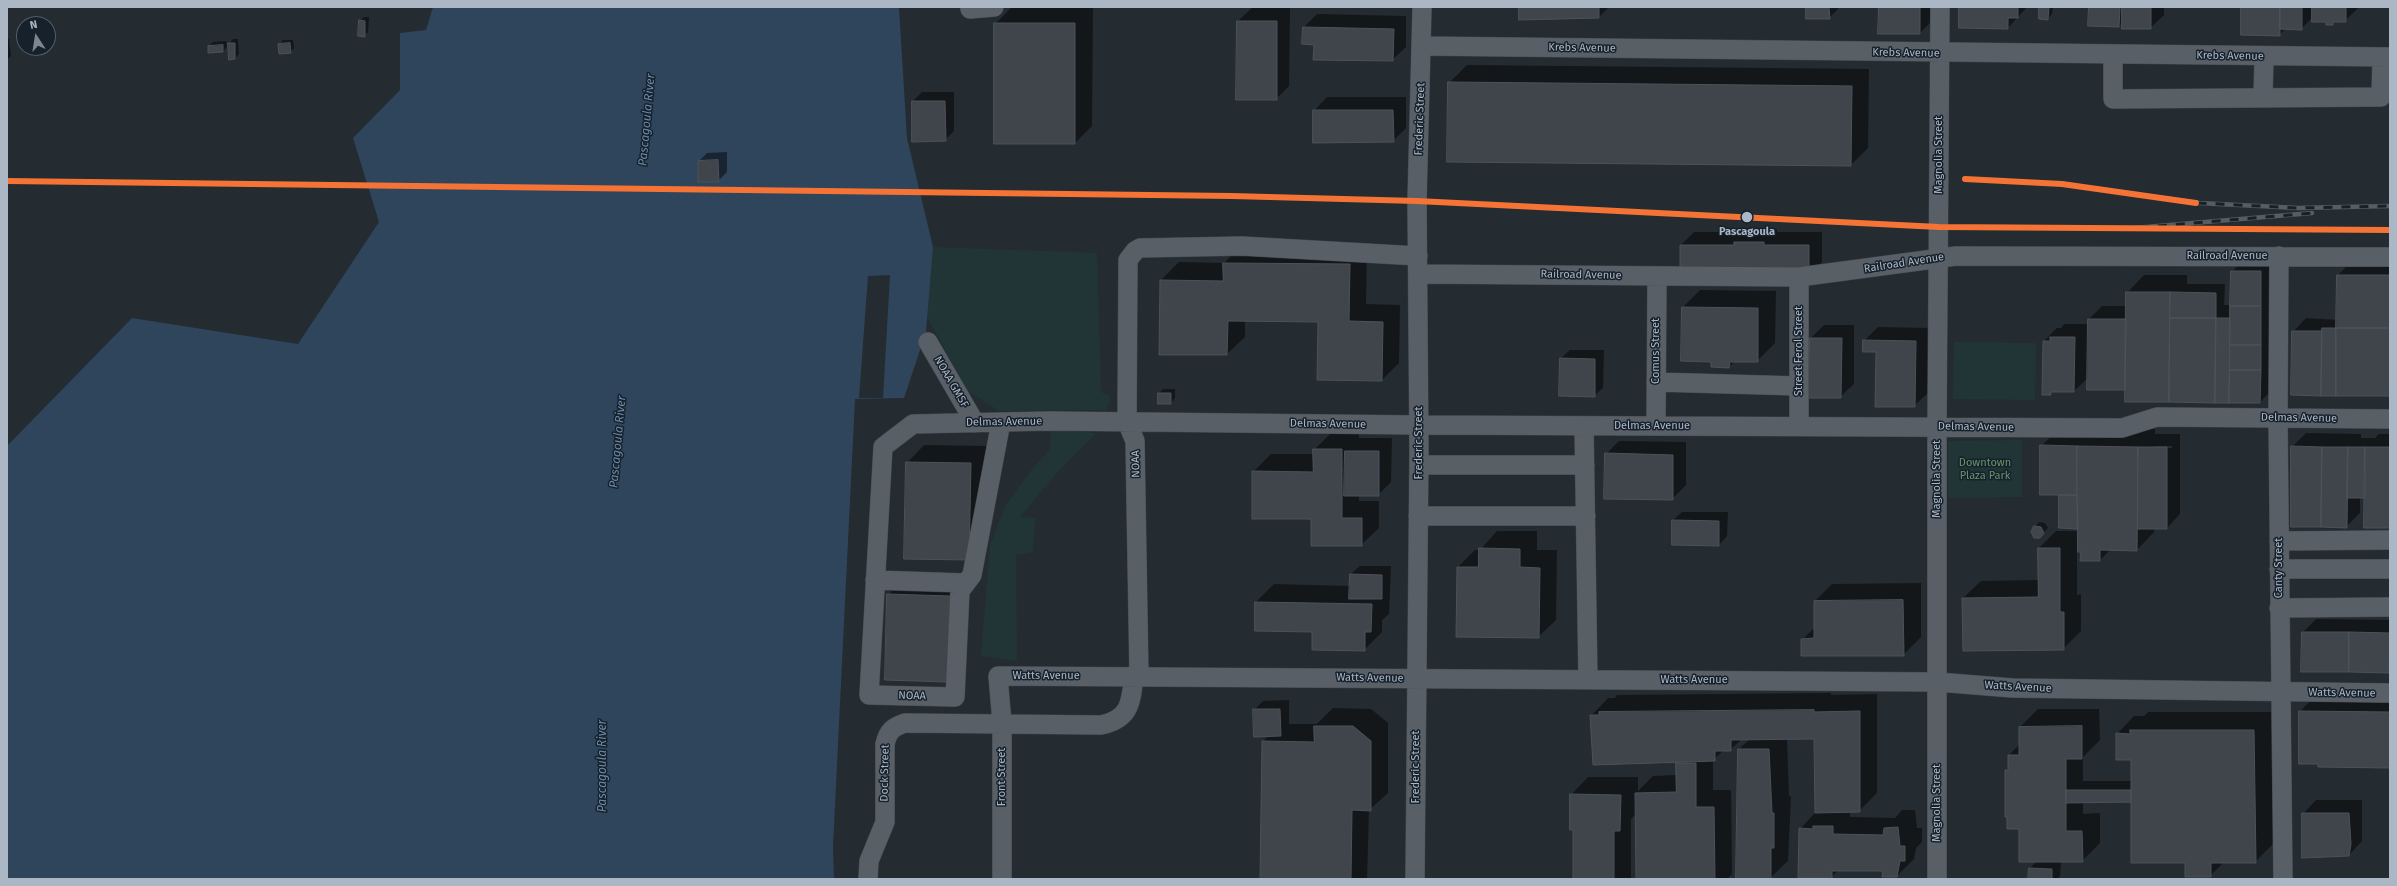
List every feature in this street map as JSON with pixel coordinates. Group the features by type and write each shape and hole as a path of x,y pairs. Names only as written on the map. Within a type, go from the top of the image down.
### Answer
{"street":[{"path":"970,8 994,7"},
{"name":"Frederic Street","path":"1415,879 1419,465 1417,201 1422,7"},
{"name":"Magnolia Street","path":"1937,879 1937,427 1940,7"},
{"name":"Krebs Avenue","path":"1422,46 1940,54 2386,57"},
{"path":"2113,55 2113,99 2381,97 2386,57"},
{"path":"2264,57 2264,98"},
{"name":"Railroad Avenue","path":"1127,422 1128,260 1135,251 1140,248 1242,246 1418,265 1657,276 1799,277 1939,258 2279,256 2390,257"},
{"name":"Canty Street","path":"2279,256 2279,608 2283,879"},
{"name":"Comus Street","path":"1656,426 1657,276"},
{"name":"Street Ferol Street","path":"1799,277 1799,426"},
{"name":"NOAA GMSF","path":"928,342 975,423"},
{"path":"1656,382 1799,386"},
{"name":"Delmas Avenue","path":"913,424 1127,422 1584,426 2122,428 2157,417 2390,419"},
{"name":"NOAA","path":"913,424 883,447 868,695 955,697 960,590 972,575 1001,422"},
{"name":"NOAA","path":"1002,723 1102,725 1113,722 1123,715 1130,705 1136,675 1135,441 1127,422"},
{"path":"1584,426 1588,680"},
{"path":"1419,465 1585,464"},
{"path":"1418,516 1586,516"},
{"path":"2279,541 2390,540"},
{"path":"2279,568 2390,568"},
{"path":"875,580 966,583"},
{"path":"2279,608 2390,607"},
{"name":"Watts Avenue","path":"998,676 1136,675 1416,679 1938,682 2012,688 2390,693"},
{"name":"Front Street","path":"998,676 1002,723 1002,879"},
{"name":"Dock Street","path":"868,879 869,861 885,822 884,744 888,733 896,726 905,723 1002,723"}],"green space":[{"path":"933,247 1097,253 1101,392 1111,397 1106,410 999,411 967,390 927,317"},
{"path":"1954,342 2036,343 2035,400 1953,399"},
{"path":"1051,429 1096,433 1055,475 1020,517 1035,518 1033,552 1016,555 1017,661 981,656 990,545 1005,506 1032,469 1050,450"},
{"name":"Downtown Plaza Park","path":"2022,440 2022,497 1948,498 1948,441"}],"water":[{"name":"Pascagoula River","path":"433,7 899,7 907,138 933,247 926,332 904,398 855,399 833,846 834,879 7,879 7,446 132,318 298,344 379,222 353,138 400,90 400,33 426,30"}],"pier":[{"path":"890,275 883,398 859,398 868,276"}],"building":[{"path":"1519,7 1599,7 1599,18 1519,20"},
{"path":"1806,7 1829,7 1830,19 1806,19"},
{"path":"1879,7 1920,7 1920,34 1878,34"},
{"path":"1959,7 2018,7 2018,18 2008,18 2008,29 1959,28"},
{"path":"2039,7 2049,7 2048,20 2039,19"},
{"path":"2089,7 2120,7 2119,27 2088,26"},
{"path":"2122,7 2151,7 2151,29 2122,29"},
{"path":"2241,7 2280,7 2280,36 2241,35"},
{"path":"2280,7 2302,7 2302,30 2280,29"},
{"path":"2312,7 2346,7 2346,22 2333,22 2333,25 2326,25 2326,22 2312,22"},
{"path":"359,20 365,21 365,37 358,36"},
{"path":"1237,21 1277,21 1277,100 1236,100"},
{"path":"994,23 1075,23 1075,144 994,144"},
{"path":"1303,27 1394,29 1393,61 1313,60 1314,45 1302,44"},
{"path":"228,43 235,43 235,59 229,60"},
{"path":"290,43 291,53 279,54 278,44"},
{"path":"223,45 223,52 208,53 208,46"},
{"path":"1448,82 1852,86 1851,166 1447,162"},
{"path":"912,101 945,101 946,141 912,142"},
{"path":"1313,110 1393,110 1394,142 1313,143"},
{"path":"718,160 719,182 698,182 698,161"},
{"path":"1734,242 1764,242 1764,245 1809,245 1809,276 1680,275 1680,245 1734,245"},
{"path":"1223,263 1350,264 1349,321 1383,322 1382,381 1317,380 1318,322 1228,321 1227,355 1159,355 1160,280 1223,281"},
{"path":"2231,271 2261,271 2261,306 2230,306"},
{"path":"2337,275 2390,275 2390,328 2336,328"},
{"path":"2126,292 2170,292 2169,402 2125,402"},
{"path":"2170,292 2216,293 2216,318 2170,318"},
{"path":"2230,306 2261,306 2261,345 2230,345"},
{"path":"1682,307 1758,308 1758,362 1730,362 1729,368 1711,367 1711,362 1681,361"},
{"path":"2170,318 2216,318 2215,403 2169,402"},
{"path":"2216,318 2230,318 2229,403 2215,403"},
{"path":"2088,319 2126,319 2125,390 2087,390"},
{"path":"2322,328 2336,328 2336,396 2321,396"},
{"path":"2336,328 2390,328 2390,396 2336,396"},
{"path":"2292,331 2322,331 2321,396 2291,395"},
{"path":"2050,337 2075,337 2074,392 2051,392 2051,395 2042,395 2043,341 2050,341"},
{"path":"1810,338 1842,338 1841,398 1809,398"},
{"path":"1863,340 1916,341 1915,407 1875,407 1876,352 1863,352"},
{"path":"2230,345 2261,345 2261,370 2230,370"},
{"path":"1560,358 1595,359 1595,397 1559,396"},
{"path":"2230,370 2261,370 2260,403 2229,403"},
{"path":"1158,393 1171,393 1171,404 1158,404"},
{"path":"2040,445 2077,446 2077,495 2040,495"},
{"path":"2077,446 2138,447 2137,551 2100,550 2100,561 2080,561 2081,552 2078,552"},
{"path":"2291,446 2322,447 2321,527 2291,527"},
{"path":"2138,447 2167,447 2167,529 2138,529"},
{"path":"2322,447 2348,447 2347,528 2321,527"},
{"path":"2348,447 2365,447 2365,498 2347,498"},
{"path":"2365,447 2390,447 2390,528 2364,528"},
{"path":"1313,449 1342,449 1342,518 1362,518 1362,546 1311,546 1311,519 1252,519 1252,471 1313,472"},
{"path":"1345,451 1379,451 1379,496 1344,496"},
{"path":"1605,453 1673,455 1673,500 1604,499"},
{"path":"906,462 971,463 969,560 904,559"},
{"path":"2059,495 2077,495 2078,529 2059,528"},
{"path":"1672,520 1719,521 1719,546 1672,545"},
{"path":"2034,526 2041,527 2044,533 2040,538 2034,538 2031,532"},
{"path":"1479,548 1520,549 1520,567 1540,568 1539,638 1456,637 1457,567 1478,567"},
{"path":"2038,548 2060,548 2060,612 2064,612 2064,650 1963,651 1962,598 2038,597"},
{"path":"1350,574 1382,575 1382,599 1349,599"},
{"path":"887,594 950,596 947,682 885,680"},
{"path":"1903,600 1904,656 1801,656 1801,639 1814,638 1814,601"},
{"path":"1255,602 1372,604 1371,632 1365,632 1365,651 1312,650 1312,632 1255,631"},
{"path":"2302,632 2349,632 2349,672 2301,672"},
{"path":"2349,632 2390,633 2389,673 2349,672"},
{"path":"1253,709 1280,709 1281,736 1254,737"},
{"path":"1814,710 1814,712 1860,711 1860,812 1815,813 1814,739 1731,740 1731,751 1715,751 1715,761 1593,765 1590,715 1599,715 1599,712"},
{"path":"2299,711 2390,712 2390,768 2318,767 2318,764 2299,764"},
{"path":"1314,726 1353,726 1371,741 1371,811 1352,810 1351,879 1260,879 1262,741 1314,742"},
{"path":"2082,726 2082,759 2066,759 2066,831 2082,831 2083,862 2019,862 2019,829 2007,829 2007,817 2005,817 2005,770 2008,770 2008,755 2019,755 2019,727"},
{"path":"2130,730 2254,730 2256,863 2211,863 2211,877 2185,877 2185,863 2131,863 2131,760 2116,760 2116,733 2130,734"},
{"path":"1738,749 1769,749 1772,813 1774,813 1774,848 1771,848 1771,879 1736,879"},
{"path":"1676,763 1696,763 1696,807 1714,807 1715,879 1636,879 1635,793 1676,792"},
{"path":"2066,790 2131,790 2131,802 2066,803"},
{"path":"1570,794 1621,795 1620,831 1614,831 1614,879 1573,879 1573,830 1570,830"},
{"path":"2302,813 2349,813 2351,844 2349,856 2302,858"},
{"path":"1813,826 1833,826 1833,834 1883,835 1884,828 1898,827 1900,846 1905,846 1905,861 1900,861 1897,877 1882,877 1883,871 1832,871 1832,878 1798,878 1799,828 1813,829"},
{"path":"2029,868 2052,869 2052,879 2028,879"}],"railway":[{"path":"1965,179 2062,184 2199,203 2298,208 2390,206"},
{"path":"2122,229 2312,213"}],"transit line":[{"path":"1965,179 2062,184 2196,203"},
{"path":"7,181 1232,196 1417,201 1939,227 2390,230"}],"place":[{"name":"Pascagoula","path":"1747,217"}]}
